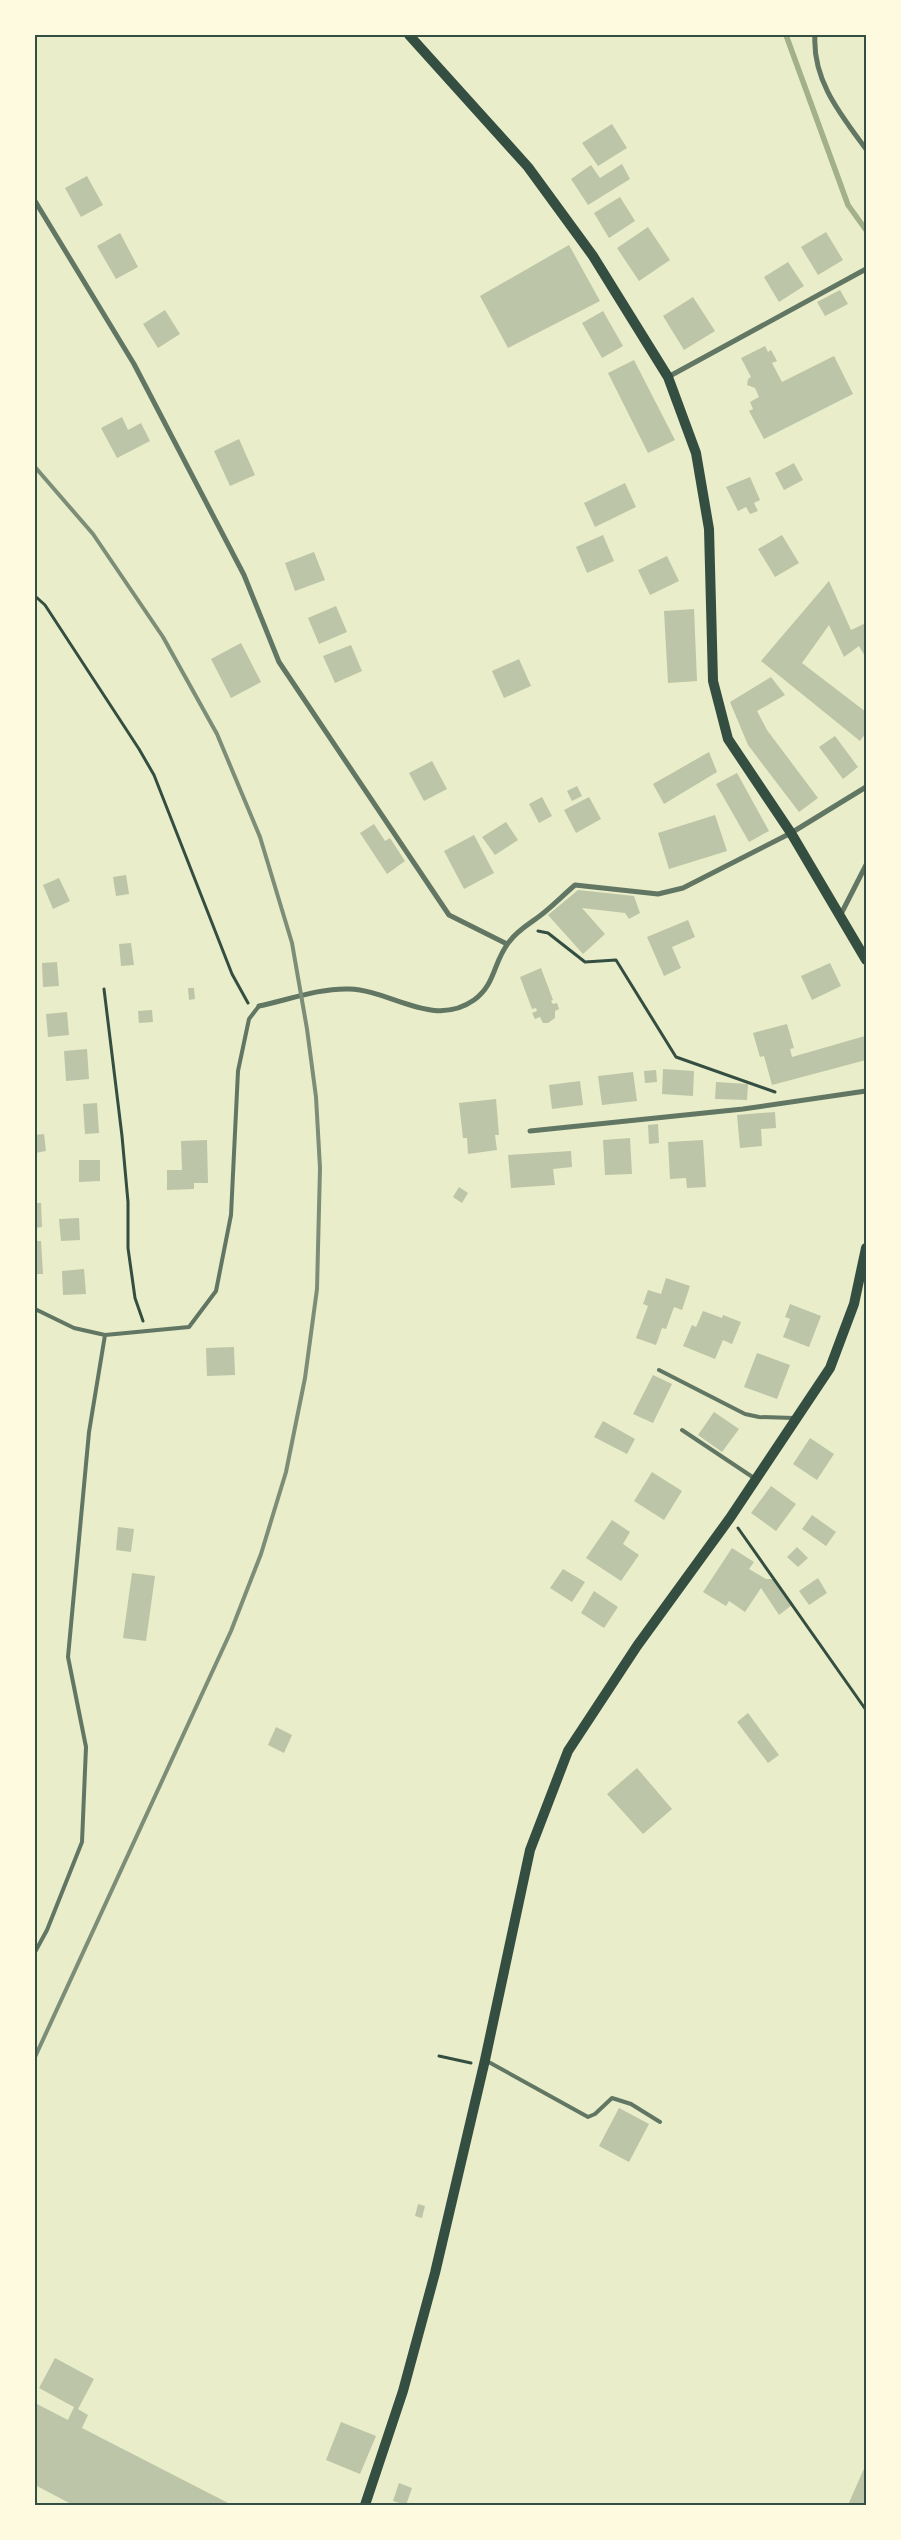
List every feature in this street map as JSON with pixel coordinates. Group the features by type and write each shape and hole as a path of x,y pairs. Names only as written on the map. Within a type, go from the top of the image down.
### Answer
{"main road":[{"path":"409,35 528,167 593,256 668,377 696,453 709,529 713,681 728,738 791,833 866,960"},
{"path":"365,2505 403,2391 435,2273 485,2063 530,1850 568,1751 637,1646 730,1518 830,1368 854,1304 866,1248"}],"street":[{"path":"815,35 814,47 824,89 866,149"},
{"path":"35,201 134,364 244,575 279,662 450,915 507,944"},
{"path":"668,377 866,270"},
{"path":"257,1009 334,989 355,989 412,1007 433,1011 463,1006 488,988 507,944 520,928 537,918 575,885 658,894 683,888 791,833 866,787"},
{"path":"840,916 866,865"},
{"path":"530,1131 744,1109 797,1099 866,1091"}],"lane":[{"path":"35,1309 74,1328 105,1336 147,1332 188,1327 216,1290 231,1215 238,1071 249,1018 257,1009"},
{"path":"35,1952 47,1930 82,1842 86,1747 68,1657 89,1432 105,1336"},
{"path":"659,1370 745,1414 759,1418 796,1418"},
{"path":"682,1430 756,1479"},
{"path":"485,2063 588,2117 595,2114 612,2098 631,2104 660,2122"}],"path":[{"path":"35,596 45,605 140,748 154,775 232,974 257,1009"},
{"path":"520,928 548,933 585,962 616,960 676,1058 797,1099"},
{"path":"104,989 124,1155 128,1202 128,1248 135,1298 147,1332"},
{"path":"730,1518 866,1710"},
{"path":"438,2056 485,2063"}],"building":[{"path":"612,124 627,148 598,166 582,143"},
{"path":"622,164 630,179 588,205 571,179 591,165 600,178"},
{"path":"87,176 103,205 81,217 65,188"},
{"path":"620,197 635,221 609,238 594,213"},
{"path":"648,227 670,260 639,281 617,248"},
{"path":"826,232 843,260 818,275 801,247"},
{"path":"120,233 138,267 116,279 97,246"},
{"path":"569,245 600,301 508,348 480,296"},
{"path":"788,262 804,286 779,302 764,277"},
{"path":"840,290 848,304 825,316 817,302"},
{"path":"693,297 715,331 684,350 663,316"},
{"path":"165,310 180,334 158,348 143,324"},
{"path":"603,311 623,346 602,358 582,323"},
{"path":"765,346 768,352 771,350 777,361 772,363 782,382 834,356 853,394 764,439 749,411 753,409 750,402 759,397 755,388 747,385 748,379 751,377 741,358"},
{"path":"634,360 675,440 648,453 608,373"},
{"path":"122,417 128,430 141,423 150,441 117,458 101,428"},
{"path":"239,439 255,475 230,486 214,451"},
{"path":"794,463 803,480 784,490 775,473"},
{"path":"750,477 760,500 754,503 758,511 750,514 746,507 738,511 726,487"},
{"path":"625,483 636,507 595,527 584,503"},
{"path":"603,535 614,561 587,573 576,547"},
{"path":"782,535 799,563 775,577 758,549"},
{"path":"314,552 325,580 295,591 285,563"},
{"path":"667,556 679,581 650,595 638,570"},
{"path":"829,581 851,630 866,623 866,658 859,646 844,657 829,625 802,663 866,712 866,733 860,741 761,661"},
{"path":"336,606 347,632 319,644 308,618"},
{"path":"694,609 697,681 668,683 664,611"},
{"path":"241,643 261,682 231,698 211,659"},
{"path":"351,645 362,671 335,683 323,656"},
{"path":"519,659 531,686 504,698 492,671"},
{"path":"771,677 785,695 757,711 767,730 818,798 799,812 748,745 730,702"},
{"path":"835,736 858,767 843,779 819,747"},
{"path":"709,752 717,772 664,804 653,784"},
{"path":"432,761 447,789 424,801 409,773"},
{"path":"737,773 769,831 749,842 716,784"},
{"path":"577,786 582,796 572,801 567,791"},
{"path":"542,797 552,816 539,823 529,804"},
{"path":"589,797 601,819 576,833 564,810"},
{"path":"715,815 727,851 669,869 658,833"},
{"path":"506,822 518,840 495,855 482,837"},
{"path":"374,824 385,841 390,838 405,861 387,874 360,833"},
{"path":"474,835 494,873 464,889 444,851"},
{"path":"126,875 129,894 116,896 113,877"},
{"path":"59,878 70,901 53,909 43,885"},
{"path":"578,890 634,896 640,913 629,919 625,913 582,908 605,934 583,954 548,915"},
{"path":"688,920 695,937 672,947 681,968 664,976 647,937"},
{"path":"131,943 134,965 121,966 119,944"},
{"path":"57,962 59,986 43,987 42,963"},
{"path":"830,963 841,986 812,1000 801,976"},
{"path":"541,968 553,1000 551,1001 553,1004 557,1003 559,1009 555,1011 555,1018 548,1023 543,1023 540,1017 535,1019 532,1013 537,1011 536,1008 532,1009 520,977"},
{"path":"188,988 194,988 195,999 189,1000"},
{"path":"152,1010 153,1022 139,1023 138,1011"},
{"path":"67,1012 69,1035 48,1037 46,1014"},
{"path":"787,1024 794,1048 790,1049 792,1057 865,1036 866,1060 772,1085 764,1056 760,1057 753,1033"},
{"path":"87,1049 89,1079 66,1081 64,1051"},
{"path":"663,1069 694,1071 693,1096 662,1094"},
{"path":"656,1070 657,1082 645,1083 644,1071"},
{"path":"633,1072 637,1101 602,1105 598,1076"},
{"path":"580,1081 583,1105 552,1109 549,1085"},
{"path":"716,1082 748,1084 747,1100 715,1099"},
{"path":"496,1099 499,1135 495,1135 497,1150 468,1154 467,1138 463,1138 459,1103"},
{"path":"97,1103 99,1133 85,1134 83,1104"},
{"path":"775,1112 776,1128 761,1129 762,1146 740,1148 737,1115"},
{"path":"658,1124 659,1143 649,1144 648,1125"},
{"path":"44,1134 46,1151 35,1153 35,1135"},
{"path":"630,1138 632,1174 605,1175 603,1140"},
{"path":"207,1140 208,1183 194,1183 194,1189 167,1190 167,1170 182,1170 181,1141"},
{"path":"703,1140 706,1187 687,1188 686,1178 670,1179 668,1142"},
{"path":"571,1151 572,1167 553,1169 555,1185 511,1188 508,1155"},
{"path":"79,1160 100,1160 100,1181 79,1182"},
{"path":"459,1187 468,1193 462,1203 453,1197"},
{"path":"35,1203 41,1203 42,1227 35,1228"},
{"path":"79,1218 80,1240 61,1241 59,1219"},
{"path":"35,1241 41,1241 43,1274 35,1274"},
{"path":"84,1269 86,1294 63,1295 62,1271"},
{"path":"666,1278 690,1286 682,1310 674,1307 666,1329 662,1328 656,1345 636,1338 648,1306 643,1304 648,1290 661,1294"},
{"path":"790,1304 821,1316 809,1347 783,1337 790,1319 785,1317"},
{"path":"703,1311 722,1318 723,1315 741,1322 732,1344 723,1340 715,1359 683,1346 692,1325 696,1327"},
{"path":"234,1347 235,1375 207,1376 206,1348"},
{"path":"757,1353 790,1365 777,1399 744,1387"},
{"path":"653,1375 672,1384 653,1423 633,1414"},
{"path":"714,1412 739,1429 722,1452 698,1435"},
{"path":"603,1421 635,1439 627,1454 594,1437"},
{"path":"810,1438 834,1454 817,1480 793,1464"},
{"path":"652,1472 682,1491 664,1520 634,1501"},
{"path":"771,1486 796,1504 776,1531 751,1513"},
{"path":"812,1515 836,1532 826,1546 802,1529"},
{"path":"612,1520 630,1532 623,1544 639,1555 621,1581 586,1558"},
{"path":"118,1527 134,1529 131,1552 116,1550"},
{"path":"797,1547 808,1558 798,1567 787,1557"},
{"path":"732,1548 754,1562 749,1569 766,1579 774,1579 792,1605 779,1615 761,1588 745,1612 729,1601 726,1606 703,1592"},
{"path":"563,1569 585,1582 572,1602 550,1588"},
{"path":"132,1573 155,1576 146,1641 123,1638"},
{"path":"818,1578 827,1593 809,1605 799,1591"},
{"path":"594,1591 618,1607 604,1628 581,1613"},
{"path":"748,1713 779,1755 768,1763 737,1722"},
{"path":"276,1727 292,1735 284,1753 268,1745"},
{"path":"637,1768 672,1809 643,1834 607,1794"},
{"path":"619,2108 649,2124 629,2162 599,2146"},
{"path":"418,2204 425,2206 422,2218 415,2216"},
{"path":"55,2358 94,2379 78,2409 88,2415 82,2428 232,2505 73,2505 35,2485 35,2403 68,2420 74,2407 39,2388"},
{"path":"341,2422 376,2436 360,2474 326,2460"},
{"path":"866,2464 866,2505 848,2505"},
{"path":"399,2483 412,2488 406,2505 393,2501"}],"waterway":[{"path":"786,35 848,205 866,230"}],"railway":[{"path":"35,467 93,534 163,637 217,734 260,837 292,943 307,1029 316,1097 320,1168 317,1289 305,1378 286,1472 261,1554 231,1631 35,2057"}]}
